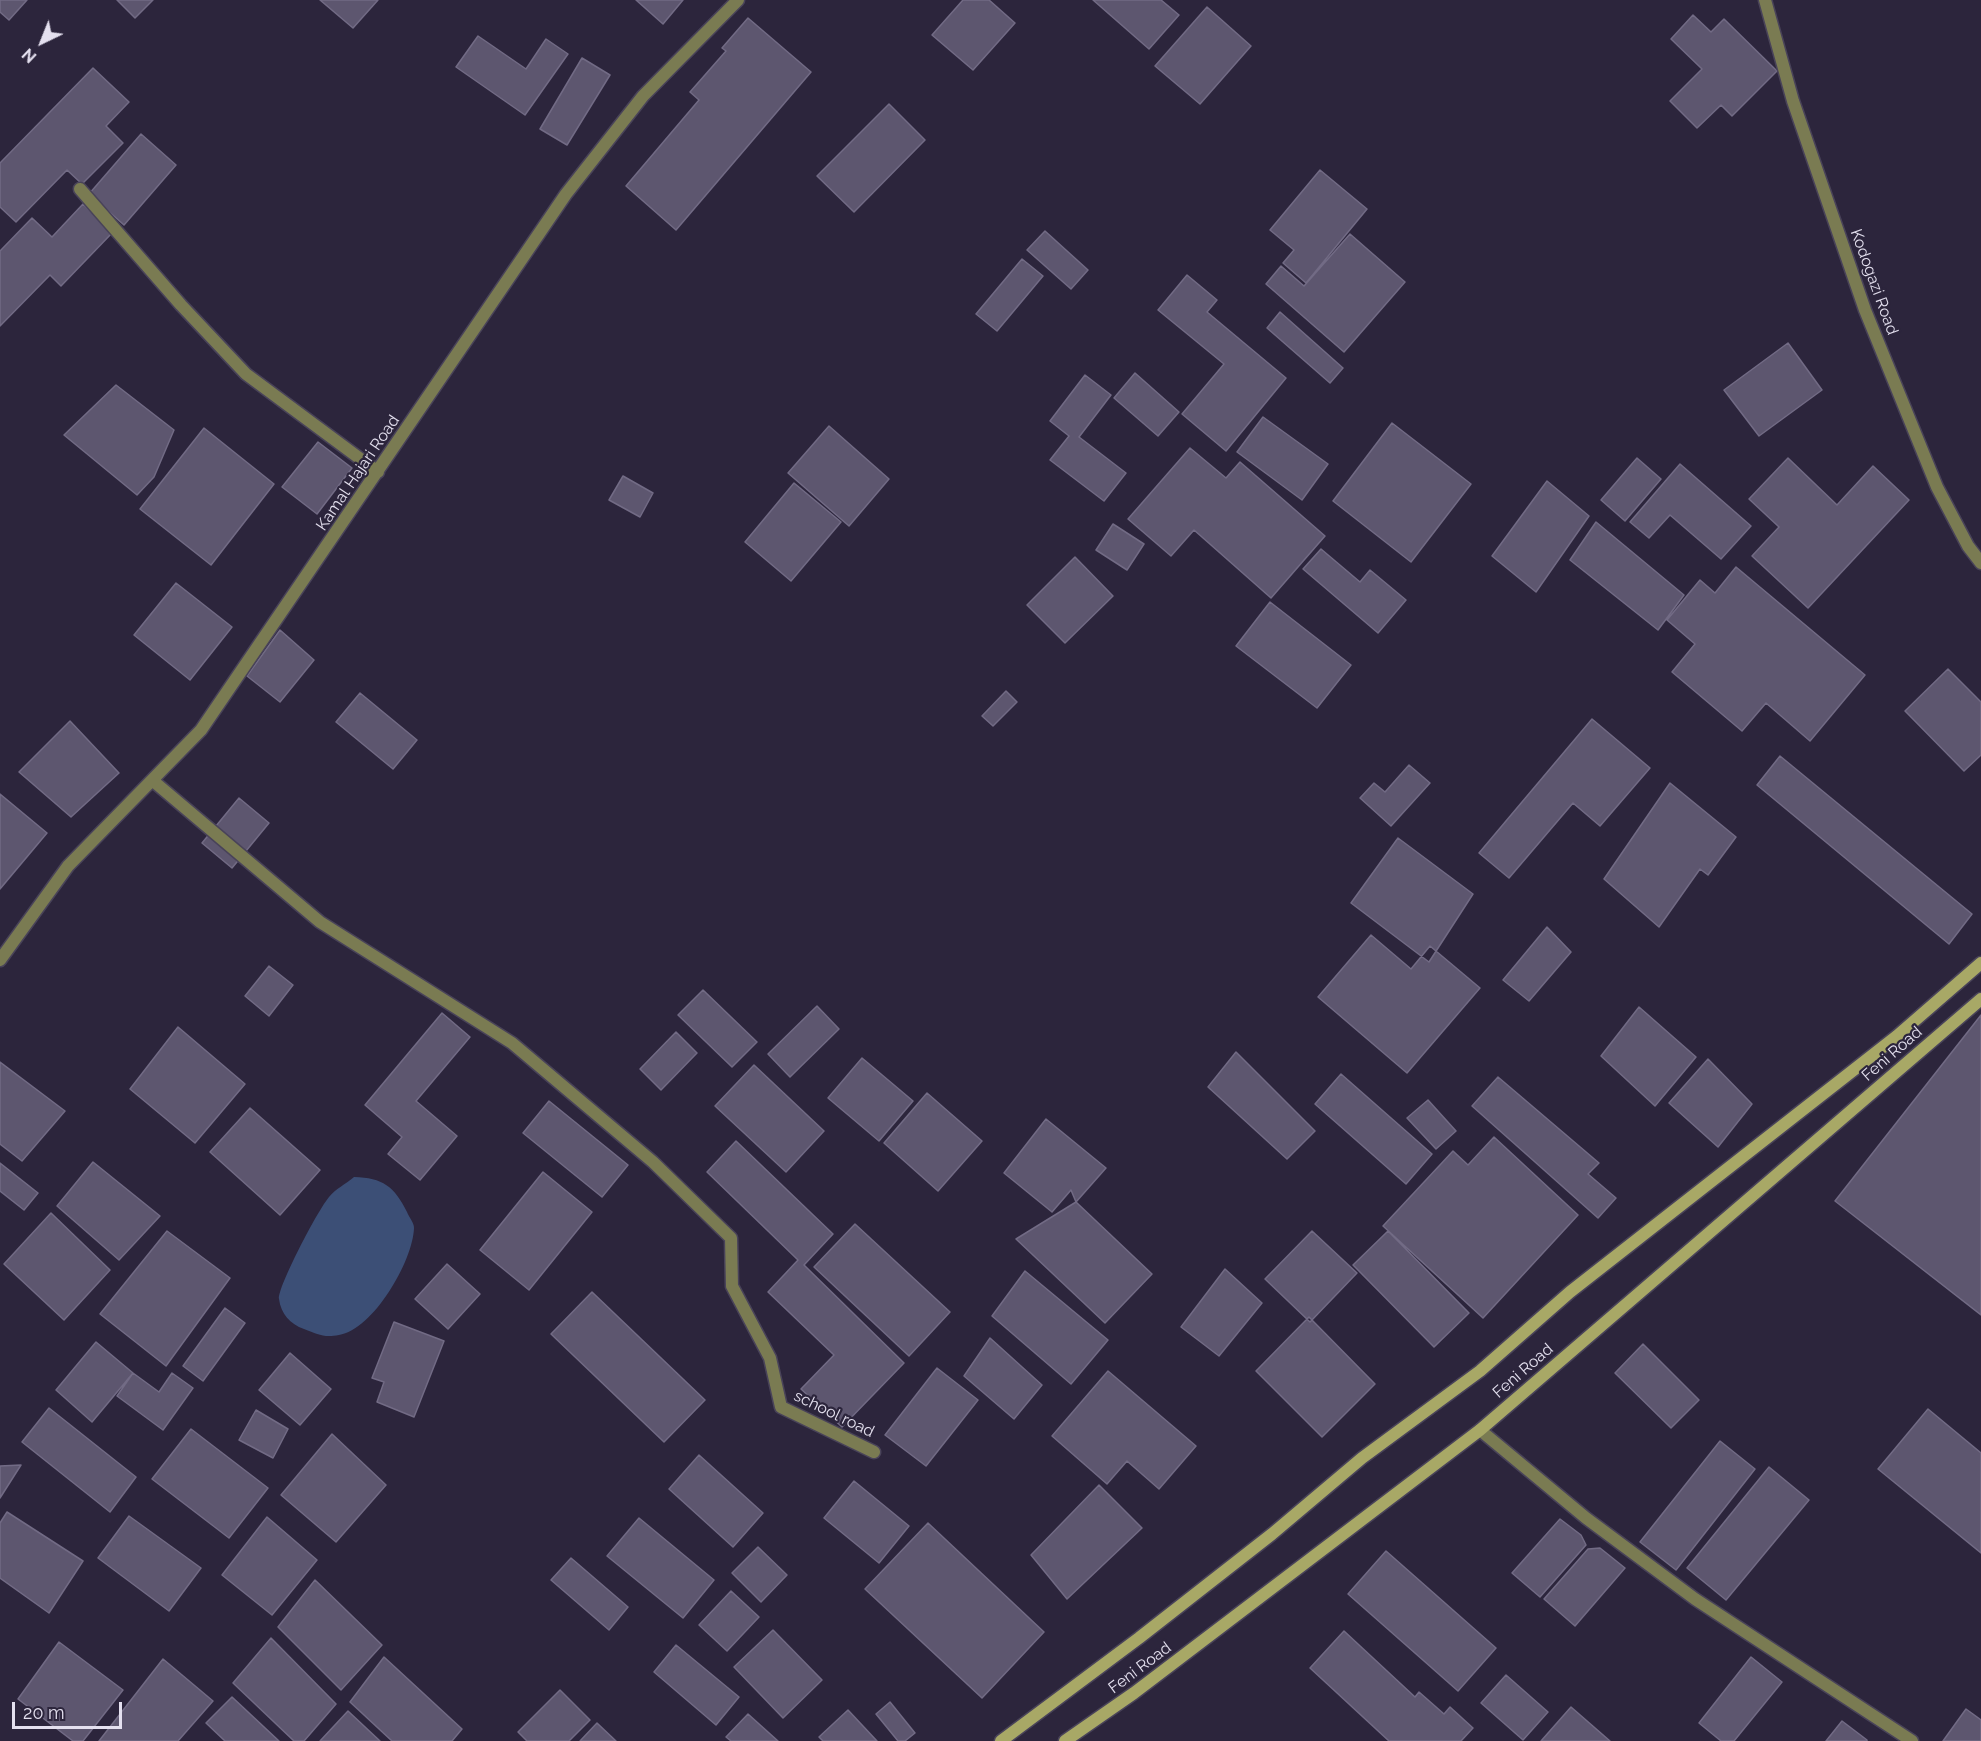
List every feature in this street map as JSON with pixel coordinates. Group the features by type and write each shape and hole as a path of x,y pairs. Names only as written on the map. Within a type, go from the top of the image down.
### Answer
{"main road":[{"path":"1001,1741 1139,1638 1272,1534 1362,1458 1480,1371 1570,1292 1897,1036 1981,963"},
{"name":"Feni Road","path":"1065,1741 1134,1693 1480,1430 1981,999"}],"street":[{"name":"Kamal Hajari Road","path":"0,960 68,866 201,730 566,194 643,96 738,0"},
{"name":"Kodogazi Road","path":"1765,0 1793,100 1865,310 1937,487 1968,546 1981,563"},
{"path":"80,189 181,305 246,374 378,472"},
{"name":"school road","path":"152,780 320,922 512,1043 653,1162 732,1238 732,1286 770,1358 781,1407 874,1452"},
{"path":"1480,1430 1586,1518 1695,1599 1912,1741"}],"water":[{"path":"354,1177 373,1179 392,1190 413,1224 412,1242 407,1258 389,1292 365,1321 339,1335 321,1335 299,1327 287,1318 280,1304 280,1291 316,1217 334,1191"}],"building":[{"path":"0,0 27,0 9,20 0,12"},
{"path":"117,0 153,0 135,18"},
{"path":"320,0 378,0 353,28"},
{"path":"636,0 683,0 663,24"},
{"path":"963,0 989,0 1015,23 973,70 932,35"},
{"path":"1093,0 1161,0 1179,15 1149,49"},
{"path":"1207,7 1251,46 1200,104 1155,66"},
{"path":"1693,15 1711,32 1724,19 1777,71 1732,116 1721,105 1697,128 1670,101 1702,69 1671,39"},
{"path":"748,18 811,72 676,230 626,186 699,100 690,92 726,51 722,48"},
{"path":"478,36 526,69 546,39 568,54 525,115 456,67"},
{"path":"582,58 610,75 567,145 540,129"},
{"path":"93,68 129,102 106,126 123,143 82,184 67,170 16,222 0,207 0,163"},
{"path":"889,104 925,140 854,212 817,176"},
{"path":"141,134 176,165 124,225 89,194"},
{"path":"1320,170 1367,209 1306,283 1283,263 1294,250 1270,230"},
{"path":"83,204 113,232 61,286 50,275 0,326 0,251 32,218 52,237"},
{"path":"1045,231 1088,270 1071,289 1027,250"},
{"path":"1350,234 1405,282 1344,352 1266,284 1281,266 1304,286"},
{"path":"1022,259 1043,276 997,331 976,314"},
{"path":"1187,275 1217,300 1207,312 1286,378 1226,451 1182,414 1224,364 1158,310"},
{"path":"1280,312 1343,368 1330,383 1267,328"},
{"path":"1788,343 1822,390 1759,436 1724,390"},
{"path":"1135,373 1179,412 1158,436 1114,398"},
{"path":"1085,375 1111,395 1079,437 1126,473 1104,501 1050,460 1069,436 1050,421"},
{"path":"116,385 174,430 154,477 137,495 64,435"},
{"path":"1263,417 1328,464 1302,500 1237,452"},
{"path":"1392,423 1471,484 1411,562 1333,501"},
{"path":"829,426 889,479 849,526 788,473"},
{"path":"204,428 274,484 211,565 140,509"},
{"path":"318,442 352,468 317,514 282,487"},
{"path":"1190,448 1226,478 1240,462 1325,536 1271,598 1194,530 1171,556 1128,519"},
{"path":"1637,458 1661,479 1625,521 1601,500"},
{"path":"1788,458 1837,505 1873,466 1909,500 1808,608 1752,556 1779,527 1749,499"},
{"path":"1680,464 1751,526 1721,559 1670,515 1649,538 1630,522"},
{"path":"623,476 653,493 640,517 609,500"},
{"path":"1547,481 1589,516 1536,592 1492,556"},
{"path":"794,483 841,522 791,581 745,542"},
{"path":"1596,522 1684,595 1658,630 1570,560"},
{"path":"1113,524 1144,544 1127,570 1096,550"},
{"path":"1321,549 1360,582 1370,570 1406,600 1378,633 1303,569"},
{"path":"1075,557 1113,596 1065,643 1027,605"},
{"path":"1736,567 1865,675 1810,741 1766,703 1742,731 1672,672 1695,644 1667,620 1700,580 1715,593"},
{"path":"176,583 232,627 190,680 134,635"},
{"path":"1270,602 1351,665 1317,708 1236,646"},
{"path":"280,630 314,660 280,702 247,676"},
{"path":"1948,669 1981,702 1981,755 1964,771 1905,711"},
{"path":"1006,691 1017,702 993,726 982,716"},
{"path":"360,693 417,740 393,769 336,722"},
{"path":"1592,719 1650,768 1600,826 1573,803 1509,878 1479,853"},
{"path":"70,721 119,773 71,817 19,772"},
{"path":"1780,756 1972,914 1949,944 1757,785"},
{"path":"1409,765 1430,783 1391,826 1360,798 1374,783 1385,792"},
{"path":"1670,783 1736,837 1708,875 1700,869 1659,927 1604,879"},
{"path":"0,794 47,833 0,889"},
{"path":"239,798 269,823 232,868 202,843"},
{"path":"1398,838 1473,894 1429,962 1351,903"},
{"path":"1547,927 1571,952 1529,1001 1503,980"},
{"path":"1371,935 1411,969 1430,946 1480,988 1407,1073 1318,997"},
{"path":"269,966 293,985 269,1016 245,996"},
{"path":"703,990 757,1042 732,1067 678,1015"},
{"path":"817,1006 839,1029 790,1077 768,1054"},
{"path":"1639,1007 1696,1057 1655,1106 1601,1056"},
{"path":"442,1013 470,1037 416,1101 457,1136 420,1180 388,1154 402,1137 365,1105"},
{"path":"1981,1015 1981,1315 1835,1201"},
{"path":"178,1027 245,1084 195,1143 130,1089"},
{"path":"676,1032 697,1053 661,1090 640,1069"},
{"path":"1236,1052 1315,1131 1287,1159 1208,1087"},
{"path":"862,1058 913,1101 879,1141 828,1098"},
{"path":"1708,1059 1752,1104 1718,1147 1669,1103"},
{"path":"0,1062 65,1111 22,1161 0,1144"},
{"path":"754,1065 824,1131 786,1172 715,1106"},
{"path":"1341,1074 1432,1154 1406,1184 1315,1104"},
{"path":"1498,1077 1599,1163 1588,1174 1616,1198 1598,1218 1472,1106"},
{"path":"927,1093 982,1141 938,1191 884,1143"},
{"path":"1428,1100 1456,1131 1436,1149 1407,1118"},
{"path":"549,1101 628,1165 602,1197 523,1133"},
{"path":"250,1108 320,1170 280,1215 210,1152"},
{"path":"1046,1119 1106,1168 1076,1202 1071,1190 1052,1212 1004,1173"},
{"path":"1494,1137 1578,1215 1483,1318 1383,1226 1453,1151 1468,1165"},
{"path":"736,1141 833,1234 804,1265 904,1363 842,1427 801,1389 834,1355 768,1292 798,1260 707,1172"},
{"path":"93,1162 160,1216 119,1260 57,1206"},
{"path":"0,1163 38,1193 24,1210 0,1191"},
{"path":"543,1172 592,1212 529,1290 480,1250"},
{"path":"1076,1202 1152,1274 1105,1323 1016,1239"},
{"path":"51,1213 110,1270 64,1320 4,1264"},
{"path":"855,1224 950,1312 909,1356 814,1267"},
{"path":"167,1231 230,1278 166,1366 100,1314"},
{"path":"1312,1231 1357,1273 1310,1322 1265,1279"},
{"path":"1388,1231 1469,1313 1434,1347 1353,1265"},
{"path":"447,1264 480,1294 448,1329 415,1299"},
{"path":"1225,1269 1262,1303 1219,1356 1181,1327"},
{"path":"1025,1271 1108,1340 1071,1384 992,1316"},
{"path":"592,1292 705,1400 664,1442 551,1334"},
{"path":"225,1308 245,1323 203,1381 183,1366"},
{"path":"1309,1317 1375,1384 1322,1437 1256,1371"},
{"path":"394,1322 444,1341 414,1417 377,1402 384,1382 372,1378"},
{"path":"990,1338 1042,1385 1014,1419 964,1376"},
{"path":"96,1342 133,1373 92,1422 56,1390"},
{"path":"1643,1344 1699,1400 1671,1428 1615,1373"},
{"path":"290,1353 331,1389 300,1425 259,1390"},
{"path":"937,1368 978,1400 926,1466 885,1435"},
{"path":"1108,1371 1196,1446 1159,1489 1127,1461 1107,1484 1052,1436"},
{"path":"133,1373 159,1392 172,1373 193,1388 163,1430 117,1396"},
{"path":"49,1408 136,1477 110,1512 22,1442"},
{"path":"1928,1409 1981,1453 1981,1553 1878,1469"},
{"path":"256,1410 288,1429 273,1458 239,1440"},
{"path":"191,1429 268,1488 229,1538 152,1479"},
{"path":"332,1434 386,1485 336,1542 281,1495"},
{"path":"1720,1441 1755,1469 1676,1570 1640,1542"},
{"path":"699,1455 763,1513 733,1547 669,1489"},
{"path":"21,1465 0,1498 0,1466"},
{"path":"1769,1467 1809,1500 1726,1600 1687,1568"},
{"path":"854,1481 909,1526 879,1563 824,1518"},
{"path":"1099,1485 1142,1528 1067,1599 1031,1555"},
{"path":"7,1512 83,1561 49,1613 0,1578 0,1523"},
{"path":"129,1516 201,1568 169,1611 98,1558"},
{"path":"267,1517 317,1560 272,1615 222,1575"},
{"path":"639,1518 714,1580 683,1618 607,1556"},
{"path":"1560,1519 1581,1535 1586,1545 1540,1597 1512,1573"},
{"path":"928,1523 1044,1632 982,1698 865,1589"},
{"path":"758,1547 787,1575 761,1602 732,1573"},
{"path":"1600,1548 1625,1568 1575,1626 1544,1599 1588,1549"},
{"path":"1386,1551 1496,1648 1458,1691 1348,1594"},
{"path":"571,1558 628,1607 609,1630 551,1580"},
{"path":"315,1580 382,1645 341,1690 278,1627"},
{"path":"731,1591 759,1617 727,1651 699,1625"},
{"path":"773,1630 822,1680 783,1718 734,1667"},
{"path":"1344,1631 1415,1697 1419,1692 1444,1714 1450,1707 1473,1728 1461,1741 1389,1741 1310,1668"},
{"path":"271,1638 336,1704 304,1741 294,1741 233,1683"},
{"path":"59,1642 123,1690 83,1741 73,1741 18,1699"},
{"path":"676,1645 739,1697 716,1725 654,1672"},
{"path":"384,1657 462,1729 452,1741 392,1741 350,1702"},
{"path":"1751,1657 1782,1682 1734,1741 1721,1741 1699,1723"},
{"path":"163,1659 213,1701 178,1741 99,1741"},
{"path":"1506,1675 1548,1712 1523,1740 1481,1703"},
{"path":"560,1690 590,1720 569,1741 527,1741 518,1732"},
{"path":"232,1697 279,1741 225,1741 206,1723"},
{"path":"890,1702 915,1733 905,1741 898,1741 876,1714"},
{"path":"1571,1707 1610,1741 1541,1741"},
{"path":"1966,1709 1981,1720 1981,1741 1943,1741"},
{"path":"848,1710 877,1741 823,1741 819,1737"},
{"path":"348,1711 380,1741 320,1741"},
{"path":"748,1714 778,1741 731,1741 726,1737"},
{"path":"1842,1721 1867,1740 1867,1741 1826,1741"},
{"path":"597,1723 616,1741 580,1741"}]}
